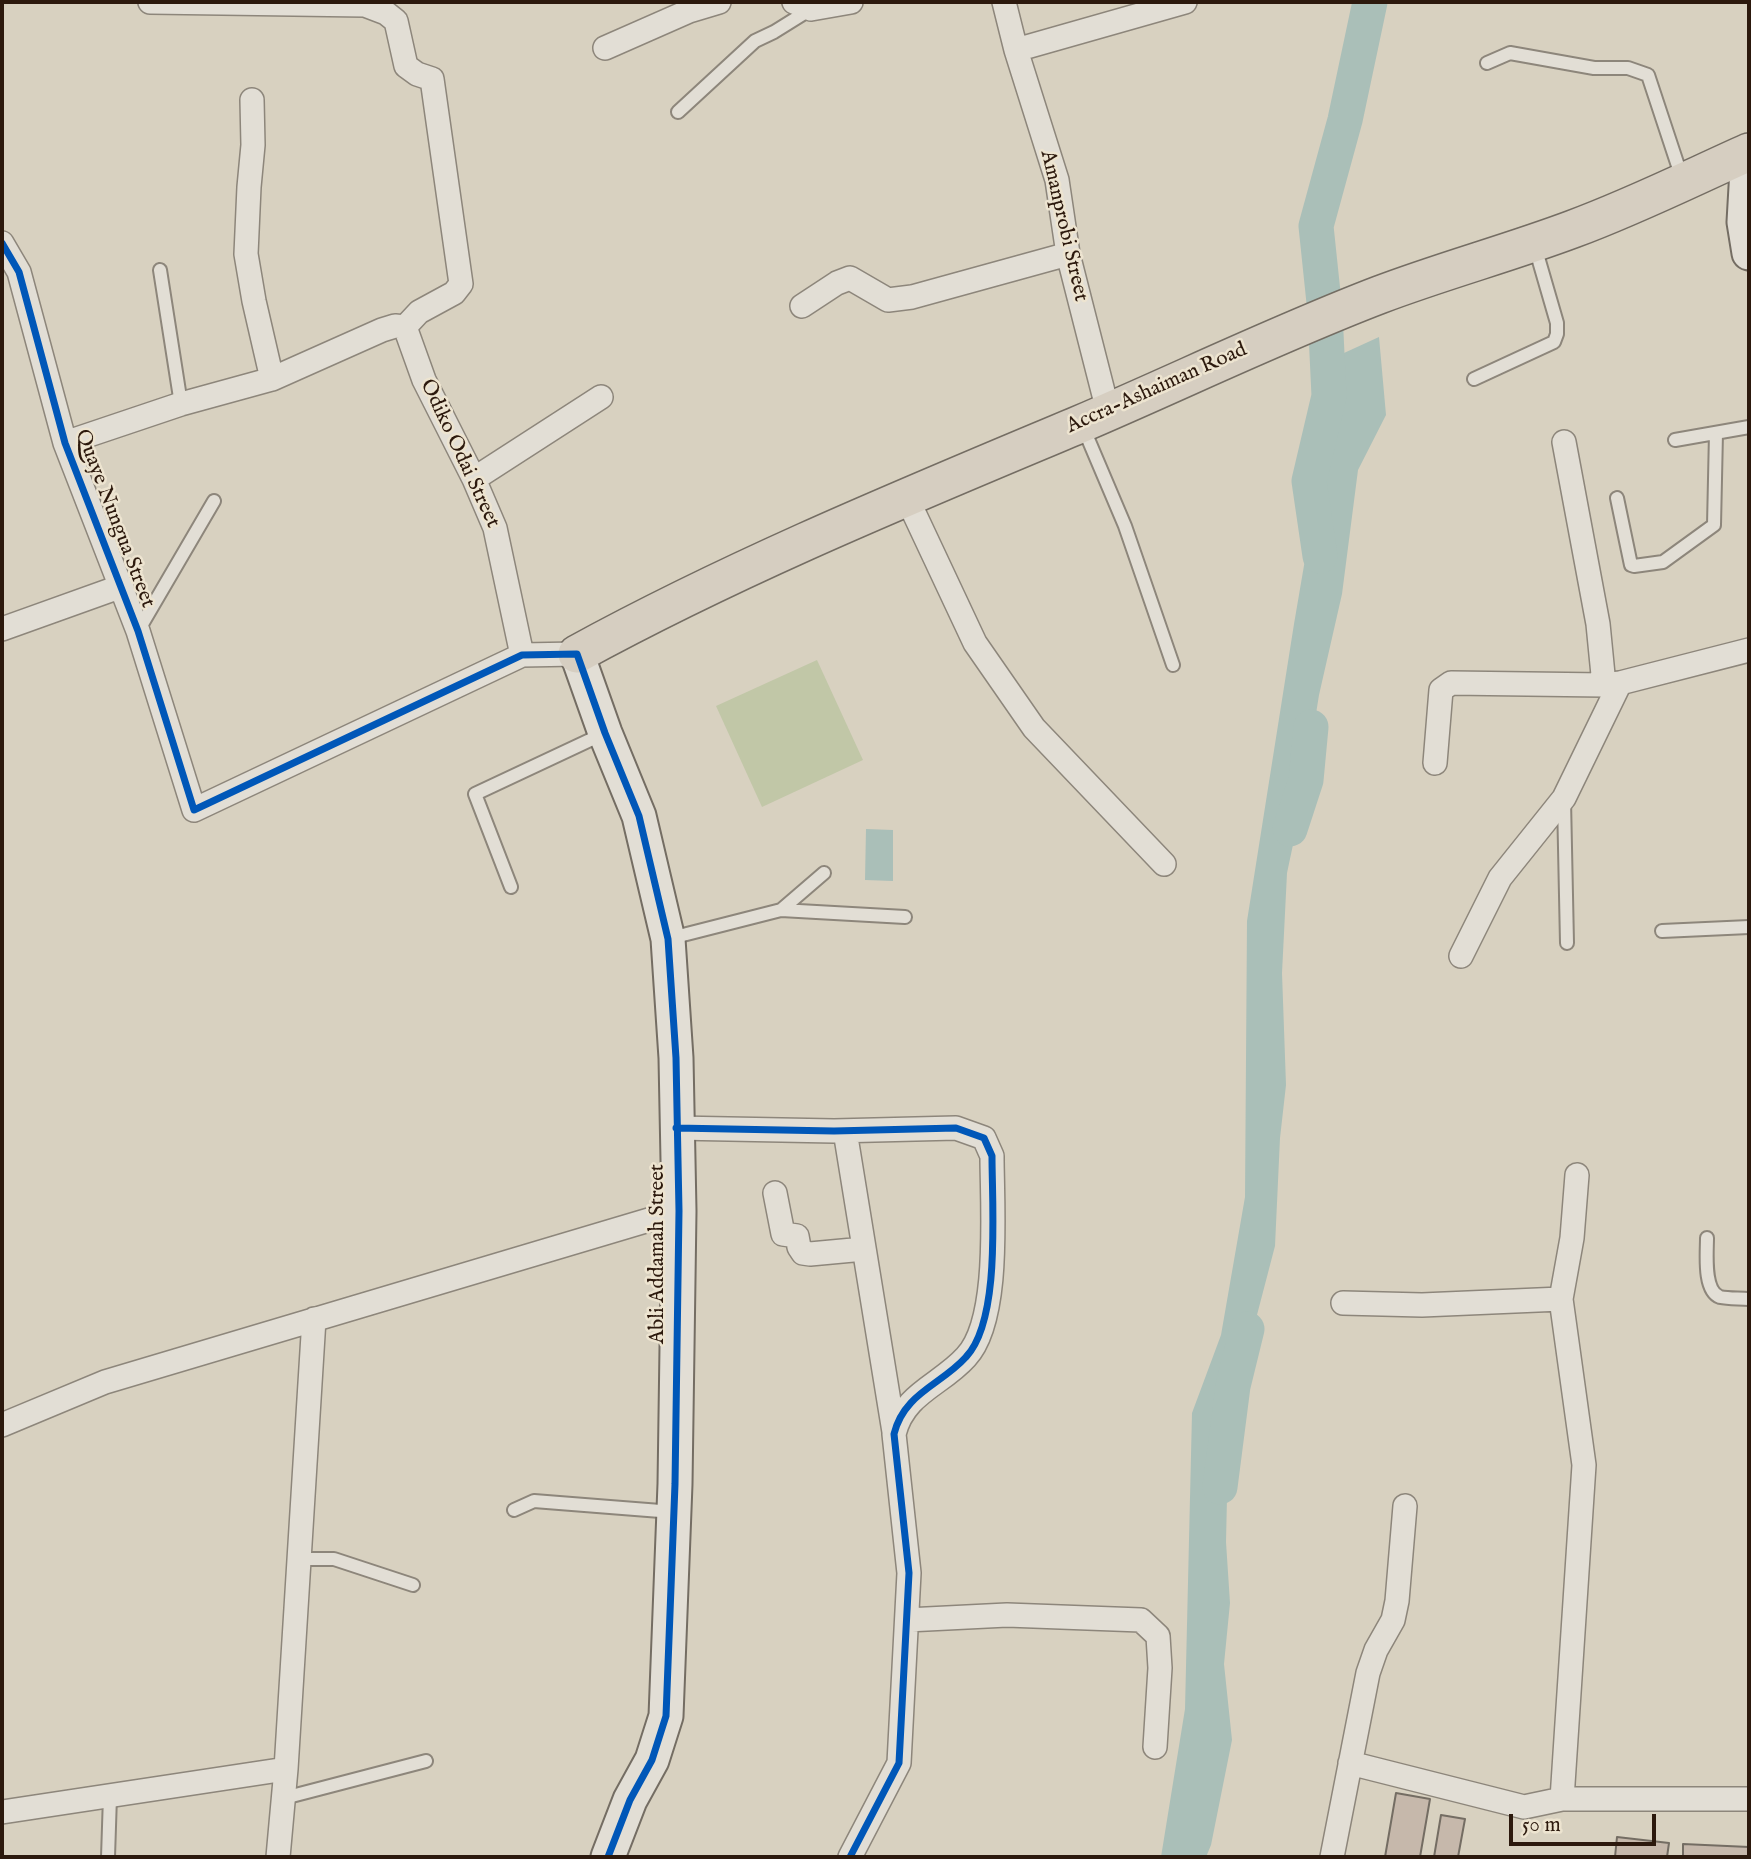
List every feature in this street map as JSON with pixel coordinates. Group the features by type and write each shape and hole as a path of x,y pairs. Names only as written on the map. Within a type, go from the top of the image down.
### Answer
{"main road":[{"name":"Accra-Ashaiman Road","path":"576,654 697,590 906,496 1095,417 1291,330 1382,294 1577,228 1749,152"}],"street":[{"path":"65,443 181,404 272,379 382,330 396,326 405,327 419,312 454,293 461,284 432,79 416,74 406,66 396,21 386,13 365,5 150,2"},
{"path":"605,48 689,11 719,2"},
{"path":"803,5 851,2"},
{"name":"Amanprobi Street","path":"1004,2 1056,180 1095,417"},
{"path":"1016,50 1185,2"},
{"path":"252,100 253,145 246,254 272,379"},
{"path":"1749,152 1744,222 1749,253"},
{"name":"Quaye Nungua Street","path":"2,243 19,272 65,443 138,631 194,810 522,655"},
{"path":"802,306 850,278 888,300 912,297 1068,254"},
{"name":"Odiko Odai Street","path":"405,327 424,380 474,479 495,528 522,655"},
{"path":"474,479 601,397"},
{"path":"1461,956 1500,878 1564,798 1612,684 1564,442"},
{"path":"906,496 975,643 1027,717 1164,864"},
{"path":"2,629 122,586"},
{"path":"1435,763 1441,690 1451,683 1612,684 1749,650"},
{"path":"522,655 576,654"},
{"name":"Abli Addamah Street","path":"576,654 639,816 668,939 676,1058 679,1211 674,1511 666,1716 652,1760 630,1800 608,1857"},
{"path":"676,1128 845,1131 956,1128 984,1138 992,1156 990,1294 983,1328 967,1356 907,1405 898,1419 894,1434"},
{"path":"845,1131 894,1434 909,1573 900,1763 850,1857"},
{"path":"1562,1799 1584,1465 1561,1299 1572,1238 1577,1175"},
{"path":"775,1193 783,1234 797,1236 803,1253 864,1249"},
{"path":"2,1425 105,1382 679,1211"},
{"path":"1343,1303 1422,1305 1561,1299"},
{"path":"278,1857 286,1769 314,1319"},
{"path":"1332,1857 1368,1673 1376,1650 1393,1620 1397,1601 1405,1506"},
{"path":"907,1620 1007,1615 1141,1620 1158,1636 1160,1668 1155,1747"},
{"path":"1350,1763 1524,1807 1562,1799 1749,1799"},
{"path":"2,1812 286,1769"}],"lane":[{"path":"678,112 755,41 774,32 803,5"},
{"path":"1487,63 1510,53 1594,68 1628,68 1648,75 1684,181"},
{"path":"1474,379 1553,342 1557,334 1557,323 1534,243"},
{"path":"160,270 181,404"},
{"path":"1095,417 1125,526 1173,665"},
{"path":"1675,440 1749,427"},
{"path":"1617,498 1631,565 1663,562 1714,525 1716,433"},
{"path":"138,631 214,501"},
{"path":"511,887 475,794 605,733"},
{"path":"1564,798 1567,943"},
{"path":"781,910 824,873"},
{"path":"668,939 781,910 905,917"},
{"path":"1662,931 1749,927"},
{"path":"1707,1238 1709,1284 1714,1293 1721,1297 1749,1298"},
{"path":"514,1510 534,1500 674,1511"},
{"path":"299,1559 334,1559 412,1585"},
{"path":"284,1798 426,1761"},
{"path":"108,1857 110,1796"}],"green space":[{"path":"817,660 863,760 762,807 716,706"}],"water":[{"path":"1379,337 1386,415 1358,470 1342,594 1319,695 1301,807 1287,873 1282,973 1286,1085 1280,1138 1275,1246 1252,1334 1221,1414 1228,1453 1226,1542 1230,1603 1224,1664 1232,1740 1211,1845 1206,1857 1161,1857 1185,1709 1192,1413 1221,1335 1245,1197 1247,921 1294,624 1328,425 1344,353"},
{"path":"866,829 893,830 893,881 865,880"}],"building":[{"path":"1396,1793 1430,1799 1420,1857 1385,1857"},
{"path":"1441,1815 1465,1819 1458,1857 1434,1857"},
{"path":"1617,1837 1669,1843 1667,1857 1615,1857"},
{"path":"1683,1844 1749,1847 1749,1857 1683,1857"}],"waterway":[{"path":"1320,556 1309,481 1329,396 1325,312 1316,226 1345,120 1370,2"},
{"path":"1290,829 1306,780 1311,727"},
{"path":"1220,1487 1233,1386 1247,1329"}],"cycle path":[{"path":"2,243 19,272 65,443 138,631 194,810 522,655 577,654 639,816 668,939 676,1058 679,1211 675,1484 666,1716 652,1760 630,1800 608,1857"},
{"path":"676,1128 834,1131 956,1128 984,1138 992,1156 993,1232 990,1291 977,1340 956,1367 924,1391 906,1409 894,1434 909,1573 899,1763 850,1857"}]}
